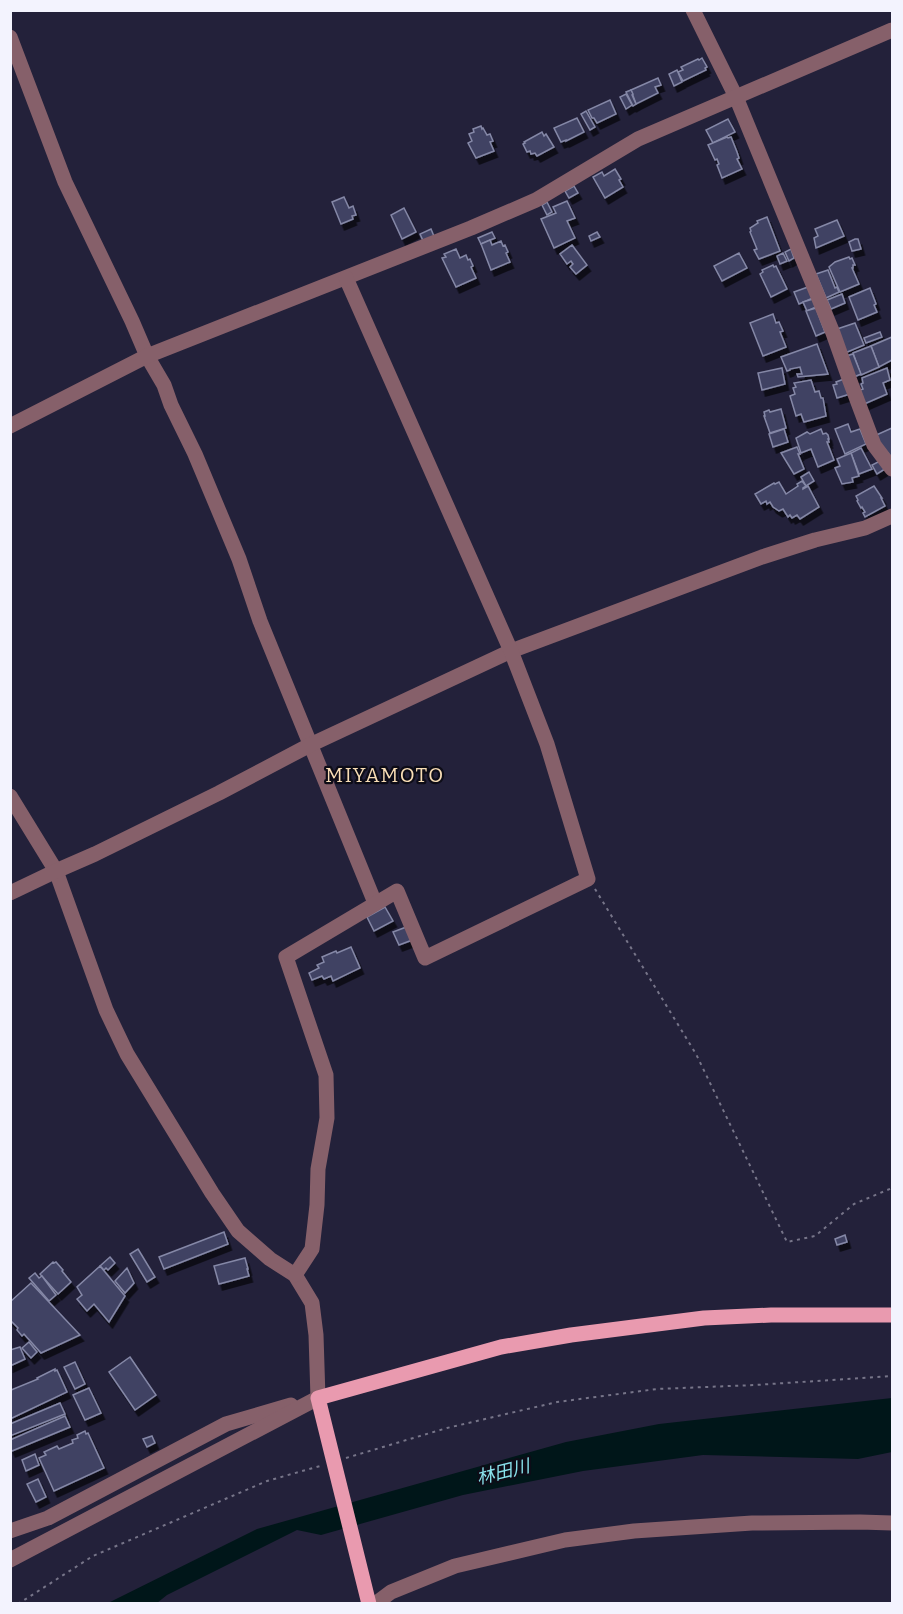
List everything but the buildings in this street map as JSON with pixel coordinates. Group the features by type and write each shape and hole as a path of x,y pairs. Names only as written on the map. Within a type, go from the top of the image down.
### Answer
{"main road":[{"path":"369,1604 318,1398 501,1347 571,1335 704,1318 771,1315 892,1315"}],"street":[{"path":"693,10 736,97 833,333 874,445 892,469"},
{"path":"10,426 147,356 536,200 638,140 892,30"},
{"path":"10,37 64,182 147,356 164,385 171,405 195,454 239,559 260,621 375,903"},
{"path":"295,1275 312,1249 318,1169 327,1118 326,1075 286,957 397,891 425,958 588,879 547,744 511,651 346,278"},
{"path":"10,894 219,793 310,745 511,651 762,557 815,540 865,528 892,516"},
{"path":"10,796 56,871 106,1010 127,1054 238,1232 270,1259 295,1275 312,1303 316,1335 318,1398"},
{"path":"10,1531 48,1518 226,1424 318,1398"},
{"path":"10,1560 318,1398"},
{"path":"375,1604 392,1592 455,1566 565,1540 634,1531 752,1523 892,1523"}],"path":[{"path":"588,879 696,1054 787,1242 814,1236 854,1204 892,1188"},
{"path":"345,1458 447,1428 557,1402 657,1389 892,1376"},
{"path":"18,1604 93,1556 267,1481 323,1465"}],"water":[{"name":"林田川","path":"892,1398 892,1452 858,1459 703,1455 583,1471 463,1495 321,1535 297,1530 167,1595 157,1603 106,1604 257,1529 566,1442 659,1424"}],"district":[{"name":"MIYAMOTO","path":"385,775"}]}
